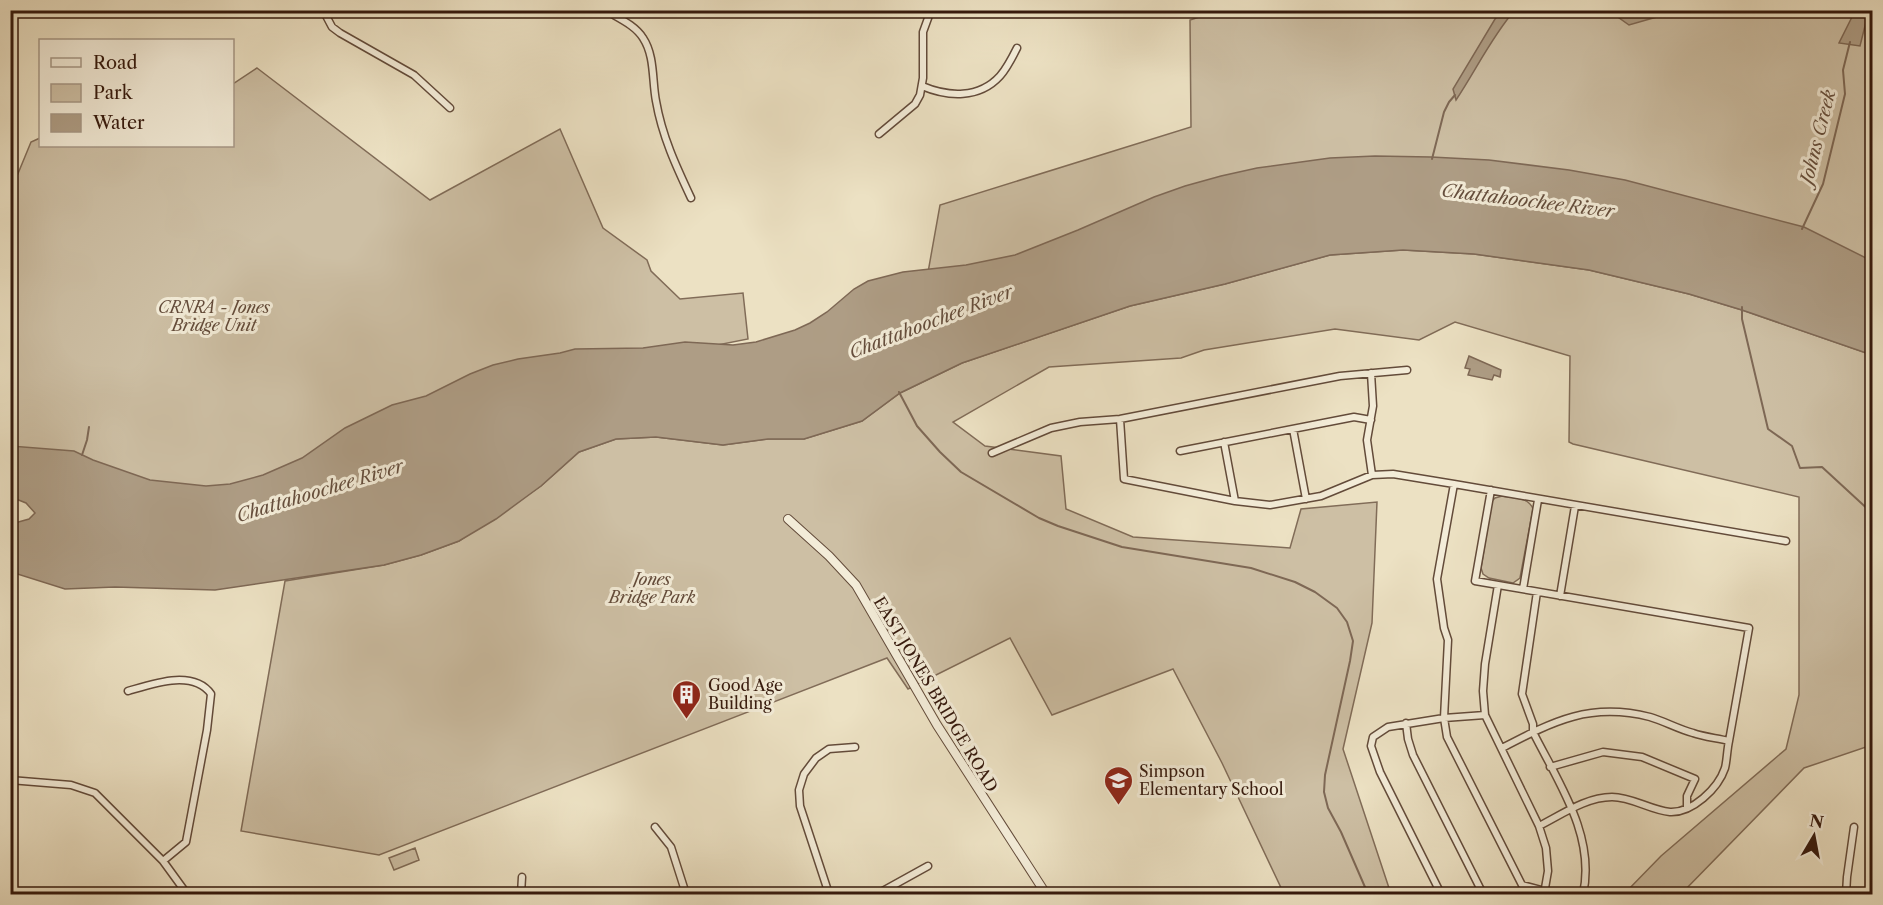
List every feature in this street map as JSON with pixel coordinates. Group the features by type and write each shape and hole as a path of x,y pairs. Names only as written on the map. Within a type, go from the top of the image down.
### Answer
{"street":[{"path":"323,10 332,27 414,75 450,108"},
{"path":"606,10 639,32 646,43 652,62 656,100 664,137 691,198"},
{"path":"879,134 915,104 922,86 923,32 931,10"},
{"path":"922,86 950,95 979,91 999,77 1017,48"},
{"path":"992,453 1051,428 1080,422 1120,419 1340,376 1407,370"},
{"path":"1371,373 1373,406 1368,440 1372,475"},
{"path":"1179,451 1354,417 1371,420"},
{"path":"1120,419 1124,479 1235,501 1270,505 1306,499 1320,496 1372,475 1393,474 1786,541"},
{"path":"1293,429 1306,499"},
{"path":"1224,442 1235,501"},
{"path":"1454,484 1437,579 1444,628 1448,640 1444,718 1447,737 1522,885 1544,893 1548,872 1546,848 1539,826 1485,715 1483,691 1485,664 1498,585"},
{"path":"1491,490 1475,581 1749,628 1725,768 1718,782 1707,795 1687,808 1669,812 1628,799 1610,797 1594,800 1571,809 1539,826"},
{"path":"1523,589 1538,500"},
{"path":"1560,596 1575,506"},
{"name":"EAST JONES BRIDGE ROAD","path":"788,519 829,556 856,585 937,725 1046,894"},
{"path":"1537,592 1522,694 1533,724 1533,732 1580,830 1586,855 1583,894"},
{"path":"128,691 162,682 194,681 206,687 211,694 207,730 186,842 163,861"},
{"path":"1502,748 1572,716 1597,711 1624,711 1652,717 1694,734 1729,741"},
{"path":"1441,894 1380,772 1371,746 1373,737 1388,727 1406,723 1485,715"},
{"path":"1406,723 1413,756 1483,894"},
{"path":"829,894 800,806 799,790 804,774 816,758 830,749 855,747"},
{"path":"1550,767 1603,752 1642,757 1695,779 1688,796 1687,808"},
{"path":"10,780 71,785 95,794 163,861 187,894"},
{"path":"655,827 671,847 686,894"},
{"path":"1846,894 1854,827"},
{"path":"872,894 881,892 928,866"},
{"path":"521,894 522,877"}],"green space":[{"path":"1218,11 1872,11 1872,261 1650,191 922,306 940,205 1191,127 1190,20"},
{"name":"CRNRA - Jones Bridge Unit","path":"257,68 430,200 560,129 603,228 647,260 651,271 680,299 743,293 748,339 662,356 203,494 11,460 10,193 31,142 39,138 39,147 234,147 234,83"},
{"name":"Jones Bridge Park","path":"1403,250 1474,254 1589,270 1689,294 1872,355 1872,745 1804,768 1681,894 1624,894 1661,856 1786,749 1799,695 1799,497 1569,442 1570,356 1455,322 1419,340 1335,329 1204,350 1181,358 1049,367 953,422 985,446 1061,456 1066,509 1133,537 1290,548 1301,509 1377,502 1372,623 1343,749 1391,894 1284,894 1222,763 1173,669 1052,715 1010,638 908,689 887,658 379,855 241,831 285,581 384,565 459,541 541,486 579,452 616,439 656,437 723,445 768,439 804,439 862,421 900,393 962,363 1130,306 1225,284 1330,255"},
{"path":"1502,496 1524,500 1533,509 1520,578 1513,583 1489,578 1483,574 1481,568 1492,501"},
{"path":"415,848 419,860 394,870 389,858"}],"water":[{"path":"1614,10 1663,11 1660,16 1629,25 1615,15"},
{"path":"1504,11 1514,11 1456,100 1453,89 1495,19"},
{"path":"1855,11 1872,11 1872,17 1866,22 1860,46 1839,43"},
{"name":"Chattahoochee River","path":"1375,156 1489,160 1569,170 1625,180 1804,227 1872,261 1872,355 1689,294 1589,270 1474,254 1403,250 1330,255 1225,284 1130,306 962,363 900,393 862,421 804,439 768,439 723,445 656,437 616,439 579,452 541,486 496,519 459,541 384,565 215,590 115,587 65,589 11,572 11,524 29,519 35,513 26,503 11,497 11,446 74,451 150,480 206,486 230,484 263,475 302,458 345,428 392,405 426,396 493,365 575,349 643,348 685,342 733,345 756,342 810,323 868,281 903,272 966,265 1015,255 1154,197 1221,176 1257,168 1330,158"},
{"path":"1469,356 1501,370 1500,377 1494,375 1492,380 1468,375 1470,369 1465,368"}],"waterway":[{"name":"Johns Creek","path":"1802,229 1823,184 1845,94 1843,70 1850,42"},
{"path":"1432,159 1444,112 1455,95"},
{"path":"1742,307 1742,319 1768,429 1792,446 1800,468 1822,467 1872,513"},
{"path":"899,392 917,426 961,472 1039,518 1122,547 1251,568 1295,582 1315,592 1337,608 1347,622 1353,641 1325,775 1324,792 1328,808 1368,894"},
{"path":"82,455 89,427"}],"place":[{"name":"Good Age Building","path":"687,720"},
{"name":"Simpson Elementary School","path":"1118,806"}]}
